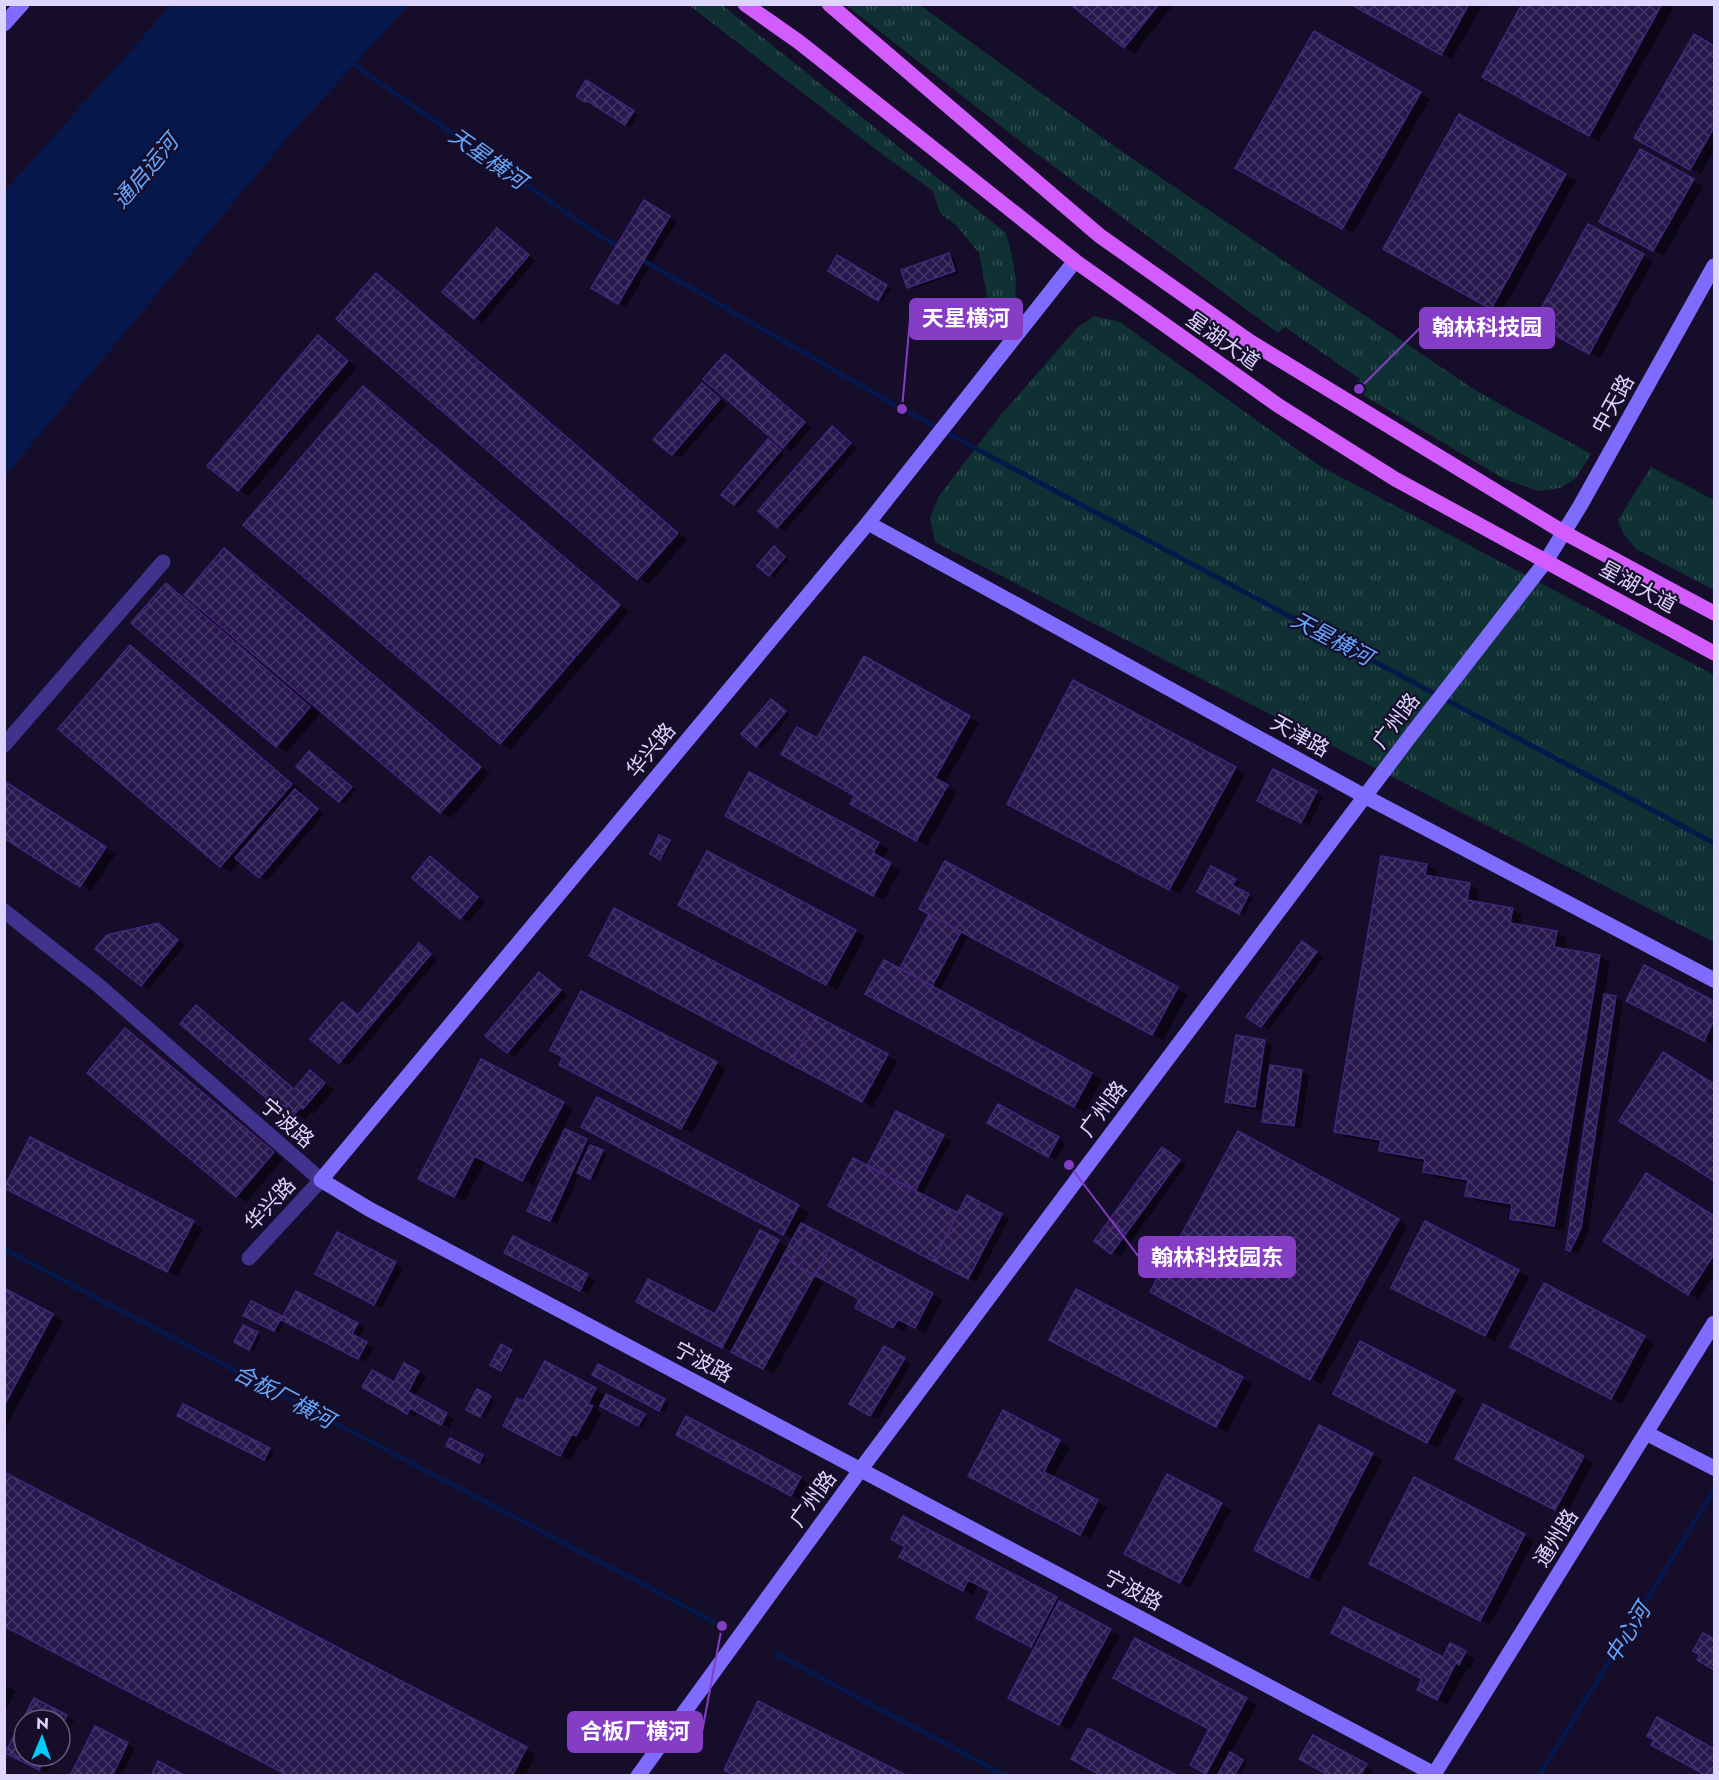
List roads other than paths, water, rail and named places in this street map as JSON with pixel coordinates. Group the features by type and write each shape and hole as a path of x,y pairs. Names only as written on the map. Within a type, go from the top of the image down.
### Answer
{"main road":[{"name":"星湖大道","path":"745,4 799,42 1075,261 1289,412 1395,479 1714,653"},
{"name":"星湖大道","path":"829,4 1100,236 1249,341 1563,532 1714,613"}],"street":[{"path":"4,24 22,4"},
{"name":"华兴路","path":"249,1258 321,1180 868,523 1075,261"},
{"name":"中天路","path":"1546,561 1580,506 1714,266"},
{"name":"天津路","path":"868,523 1366,797 1714,980"},
{"name":"广州路","path":"638,1776 861,1469 1411,735 1546,561"},
{"path":"4,745 164,562"},
{"name":"宁波路","path":"4,911 98,985 321,1180 369,1209 1434,1775"},
{"name":"通州路","path":"1434,1775 1714,1323"},
{"path":"1646,1433 1714,1468"}],"water":[{"name":"通启运河","path":"172,4 409,5 294,130 5,476 5,191"}],"waterway":[{"name":"天星横河","path":"350,62 597,234 621,248"},
{"name":"天星横河","path":"637,257 902,409 1714,843"},
{"name":"合板厂横河","path":"4,1249 722,1626"},
{"name":"中心河","path":"1539,1776 1714,1490"},
{"name":"合板厂横河","path":"776,1654 1006,1776"}],"place":[{"name":"翰林科技园","path":"1359,389"},
{"name":"天星横河","path":"902,409"},
{"name":"翰林科技园东","path":"1069,1165"},
{"name":"合板厂横河","path":"722,1626"}]}
